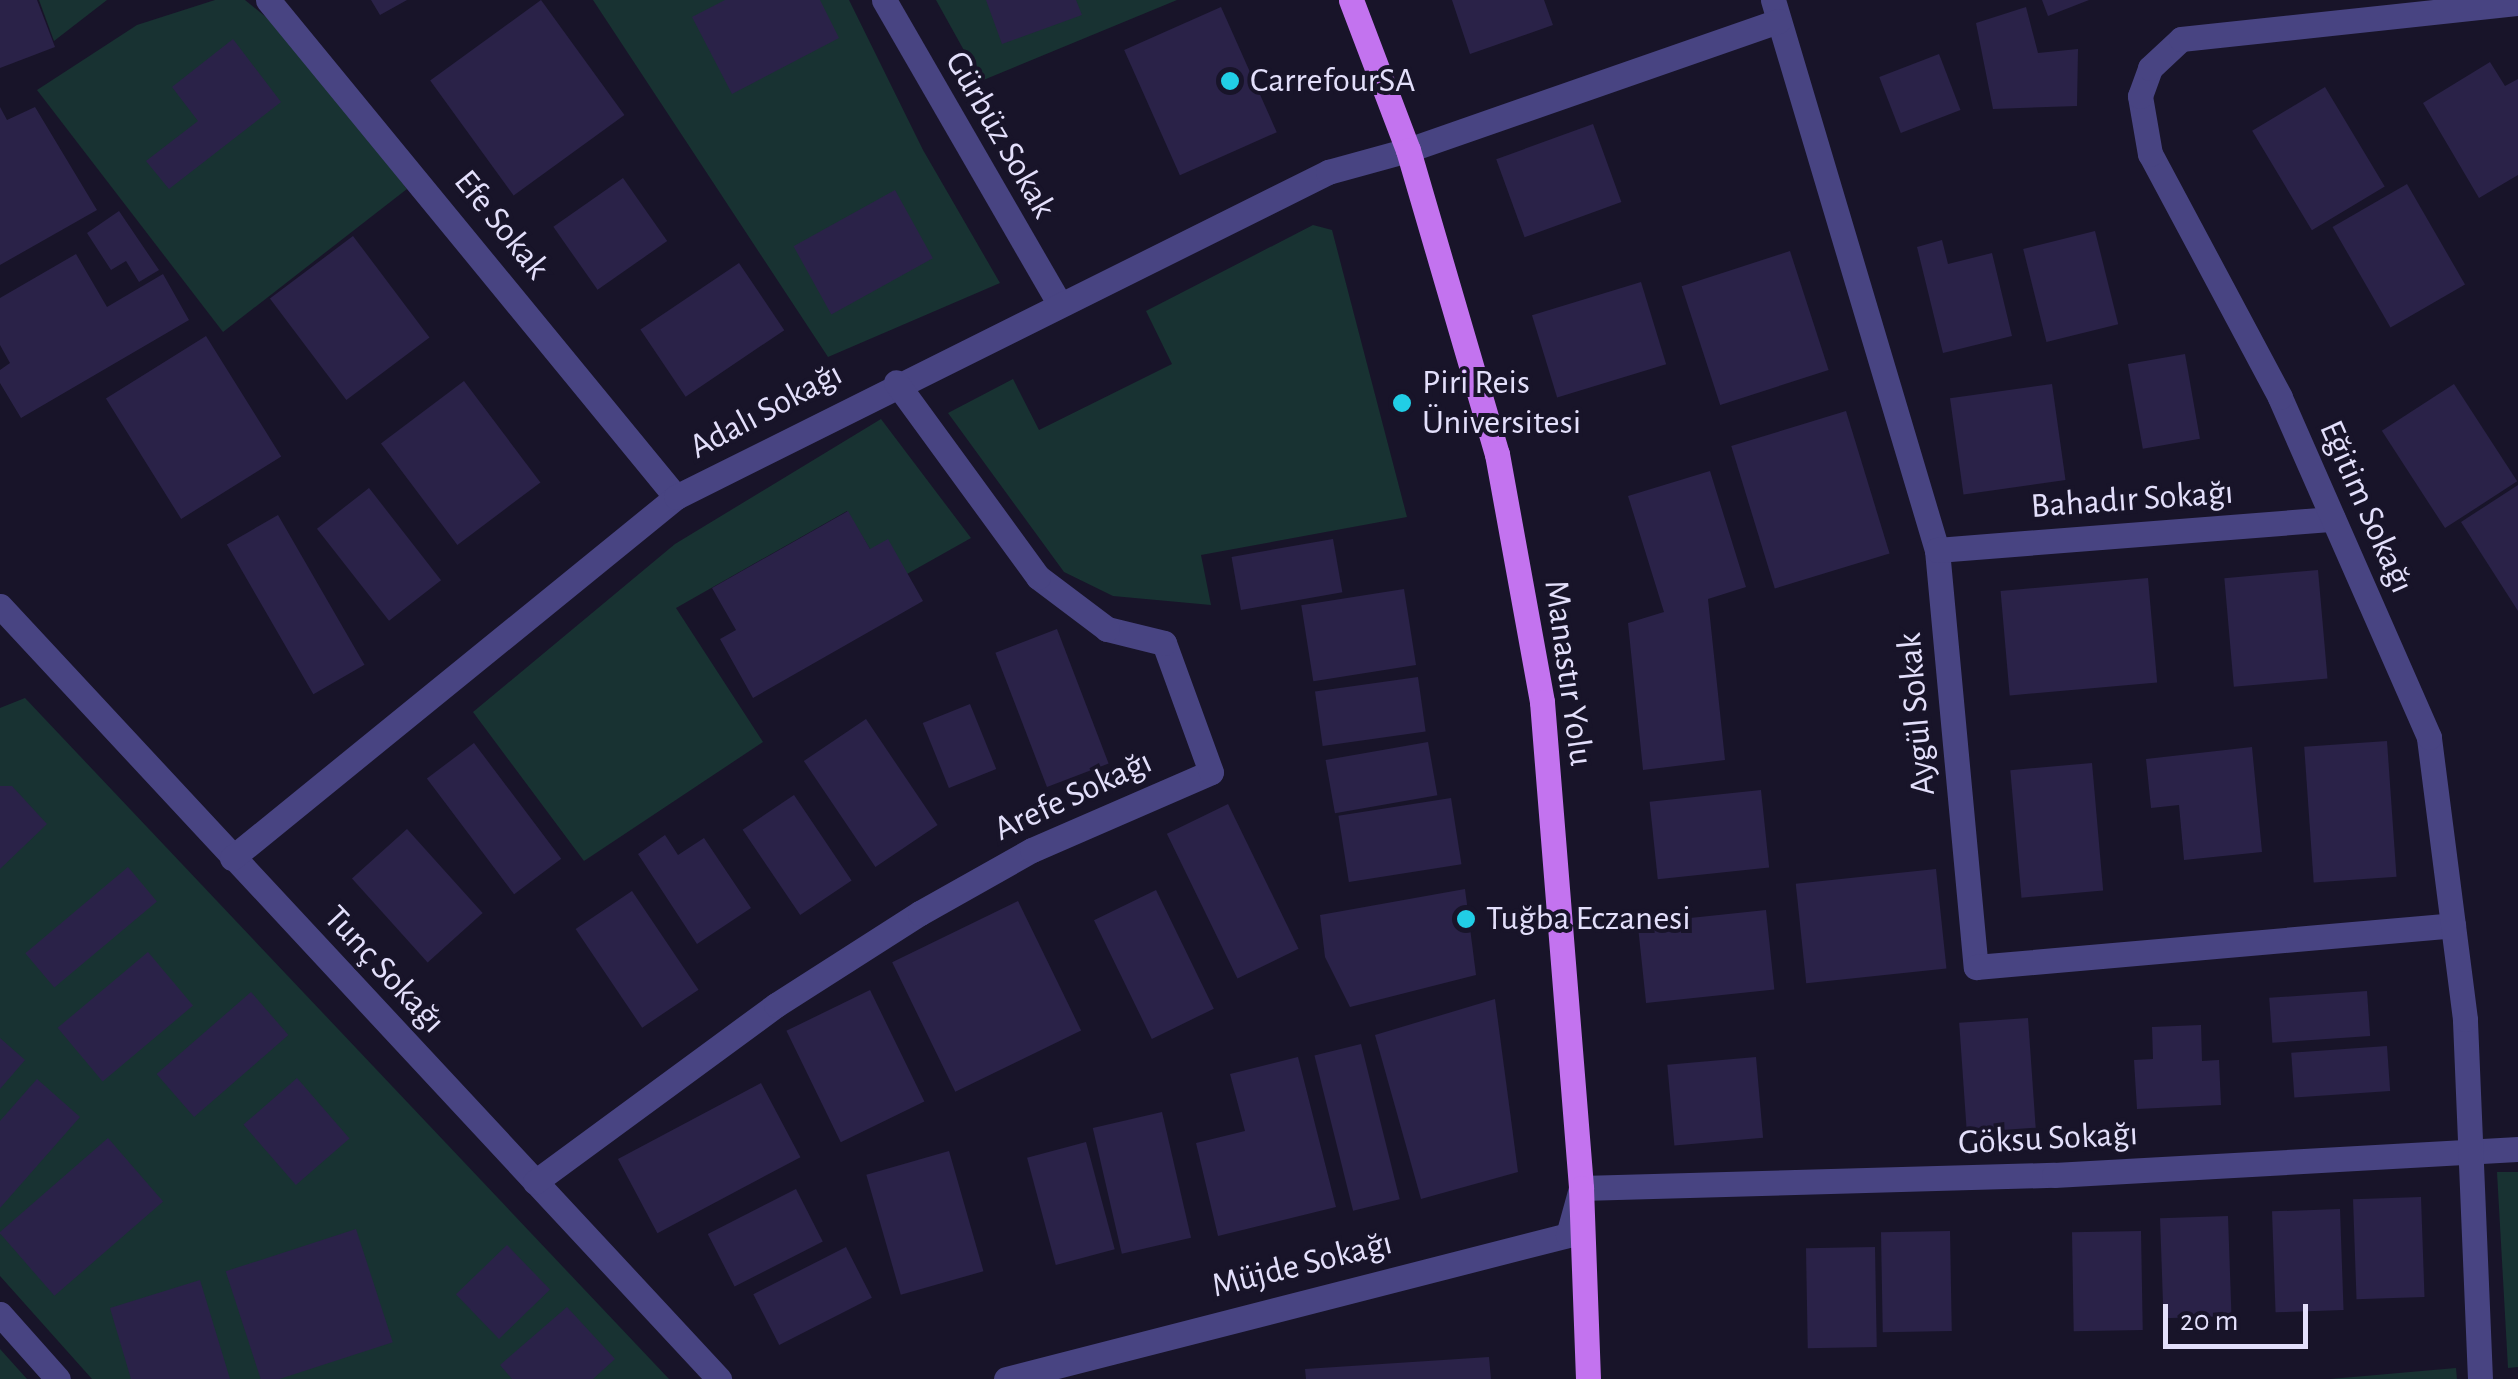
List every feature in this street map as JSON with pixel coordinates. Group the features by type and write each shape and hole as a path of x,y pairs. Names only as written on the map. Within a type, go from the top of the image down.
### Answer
{"main road":[{"name":"Manastır Yolu","path":"1352,0 1408,150 1497,454 1542,702 1582,1188 1588,1379"}],"street":[{"name":"Efe Sokak","path":"268,0 676,497"},
{"name":"Gürbüz Sokak","path":"884,0 1059,303"},
{"name":"Eğitim Sokağı","path":"2480,1379 2470,1149 2453,925 2429,737 2280,397 2150,154 2140,96 2150,68 2181,39 2227,30 2518,2"},
{"name":"Adalı Sokağı","path":"232,858 676,497 896,382 1328,172 1408,150 1776,10"},
{"name":"Aygül Sokak","path":"1776,10 1936,550 1976,967 2453,925"},
{"name":"Arefe Sokağı","path":"535,1182 776,1005 920,913 1032,850 1211,772 1164,643 1107,629 1038,577 896,382"},
{"name":"Bahadır Sokağı","path":"1936,550 2334,519"},
{"name":"Tunç Sokağı","path":"0,606 719,1379"},
{"name":"Göksu Sokağı","path":"1582,1188 2054,1175 2470,1149 2518,1150"},
{"name":"Müjde Sokağı","path":"1006,1379 1568,1235 1582,1188"},
{"path":"0,1314 58,1379"}],"green space":[{"path":"39,0 107,0 54,41"},
{"path":"215,0 245,0 289,36 407,189 223,332 37,90 137,25"},
{"path":"593,0 849,0 923,150 1000,283 828,357"},
{"path":"936,0 1177,0 981,81"},
{"path":"1313,225 1332,230 1407,517 1201,555 1211,605 1113,596 1064,572 948,413 1013,379 1039,430 1172,364 1146,311"},
{"path":"881,419 971,538 907,574 870,549 847,511 676,608 763,742 584,861 473,712 675,544"},
{"path":"25,698 669,1379 92,1379 0,1276 0,708"},
{"path":"2497,1172 2518,1172 2518,1367 2508,1368"},
{"path":"0,1349 27,1379 0,1379"},
{"path":"2456,1368 2456,1379 2330,1379"}],"building":[{"path":"0,0 37,0 55,47 0,68"},
{"path":"371,0 407,0 380,15"},
{"path":"541,0 624,115 514,195 430,81"},
{"path":"725,0 820,0 839,38 732,94 692,17"},
{"path":"986,0 1076,0 1082,15 1002,44"},
{"path":"1452,0 1544,0 1553,25 1470,54"},
{"path":"2042,0 2089,0 2048,16"},
{"path":"1221,7 1277,132 1180,175 1124,50"},
{"path":"2026,7 2038,53 2078,49 2077,106 1993,109 1976,23"},
{"path":"233,39 281,102 169,189 146,161 198,121 172,87"},
{"path":"1939,54 1961,110 1901,133 1879,77"},
{"path":"2490,62 2505,86 2518,79 2518,175 2479,198 2423,103"},
{"path":"2325,87 2385,186 2312,230 2252,131"},
{"path":"0,107 7,120 35,107 97,210 0,265"},
{"path":"1593,124 1621,202 1525,237 1496,159"},
{"path":"623,178 667,241 598,290 553,227"},
{"path":"2407,184 2465,284 2391,327 2333,227"},
{"path":"895,190 933,258 831,314 794,246"},
{"path":"119,211 159,270 139,282 126,261 111,270 87,233"},
{"path":"2095,231 2118,324 2046,342 2023,249"},
{"path":"353,236 429,337 346,400 270,299"},
{"path":"1942,240 1948,264 1992,253 2012,336 1943,353 1917,247"},
{"path":"1790,251 1829,370 1720,405 1682,286"},
{"path":"76,254 107,307 163,274 189,320 21,418 0,383 0,370 10,363 0,345 0,298"},
{"path":"739,263 784,330 686,397 640,330"},
{"path":"1641,282 1666,364 1557,398 1532,315"},
{"path":"206,336 281,456 181,519 106,399"},
{"path":"2185,354 2200,439 2143,449 2128,364"},
{"path":"464,381 540,482 457,545 381,444"},
{"path":"2052,384 2065,480 1964,494 1950,398"},
{"path":"2454,384 2517,481 2445,528 2382,431"},
{"path":"1846,411 1890,553 1775,589 1731,446"},
{"path":"1710,471 1746,587 1708,599 1725,760 1643,770 1628,623 1664,612 1628,496"},
{"path":"2518,485 2518,611 2461,522"},
{"path":"369,488 441,580 389,621 317,529"},
{"path":"848,511 870,549 888,539 923,601 753,698 720,639 736,630 712,588"},
{"path":"278,515 364,665 313,694 227,544"},
{"path":"1333,539 1342,592 1241,610 1232,557"},
{"path":"2318,570 2327,679 2234,687 2224,578"},
{"path":"2148,578 2157,683 2010,695 2001,591"},
{"path":"1404,589 1416,665 1313,681 1301,605"},
{"path":"1057,629 1109,763 1047,787 995,653"},
{"path":"1418,677 1426,731 1323,746 1315,691"},
{"path":"970,704 996,769 949,788 923,723"},
{"path":"866,719 938,825 875,867 804,761"},
{"path":"2387,741 2396,877 2314,882 2304,747"},
{"path":"1428,742 1437,795 1335,813 1326,760"},
{"path":"474,743 561,859 514,894 427,779"},
{"path":"2252,747 2262,852 2184,860 2179,805 2151,808 2146,759"},
{"path":"2092,763 2103,891 2021,898 2010,770"},
{"path":"0,786 12,786 47,824 0,869"},
{"path":"1761,790 1769,868 1658,879 1650,802"},
{"path":"794,795 852,880 800,915 743,830"},
{"path":"1451,798 1461,864 1349,882 1338,816"},
{"path":"1228,804 1299,949 1237,979 1167,834"},
{"path":"407,829 483,913 428,962 352,879"},
{"path":"665,835 678,855 704,838 751,908 697,944 638,854"},
{"path":"128,867 157,901 54,988 25,953"},
{"path":"1936,869 1946,968 1806,983 1796,884"},
{"path":"1465,889 1476,975 1350,1007 1325,957 1320,915"},
{"path":"1156,890 1214,1009 1152,1039 1094,920"},
{"path":"632,891 699,990 642,1028 576,929"},
{"path":"1018,901 1081,1030 955,1092 892,962"},
{"path":"1766,910 1774,990 1646,1003 1638,923"},
{"path":"148,952 193,1006 103,1081 58,1028"},
{"path":"870,990 924,1101 841,1142 786,1031"},
{"path":"2367,991 2370,1036 2272,1043 2269,998"},
{"path":"251,992 288,1035 194,1117 157,1074"},
{"path":"1495,999 1518,1172 1421,1199 1375,1035"},
{"path":"2028,1018 2036,1128 1967,1133 1959,1023"},
{"path":"2201,1025 2202,1061 2219,1060 2221,1105 2137,1109 2134,1060 2153,1059 2152,1027"},
{"path":"0,1038 25,1060 0,1089"},
{"path":"1361,1044 1400,1199 1353,1211 1314,1056"},
{"path":"2387,1046 2390,1091 2294,1098 2291,1053"},
{"path":"1298,1057 1336,1207 1218,1236 1196,1143 1245,1131 1230,1074"},
{"path":"1756,1057 1763,1138 1674,1145 1667,1065"},
{"path":"297,1078 349,1138 296,1185 243,1125"},
{"path":"37,1079 80,1117 0,1208 0,1121"},
{"path":"761,1083 800,1157 657,1233 618,1159"},
{"path":"1162,1112 1191,1238 1122,1254 1093,1128"},
{"path":"108,1138 163,1201 54,1296 0,1232"},
{"path":"1086,1142 1115,1249 1056,1265 1027,1158"},
{"path":"949,1151 983,1271 901,1295 866,1175"},
{"path":"796,1189 823,1242 735,1287 708,1234"},
{"path":"2421,1197 2424,1297 2357,1299 2353,1199"},
{"path":"2340,1209 2344,1310 2276,1312 2272,1211"},
{"path":"2228,1216 2231,1316 2164,1318 2160,1218"},
{"path":"356,1229 393,1342 279,1379 261,1379 226,1271"},
{"path":"1950,1231 1952,1331 1883,1332 1881,1232"},
{"path":"2141,1231 2143,1330 2074,1331 2072,1232"},
{"path":"507,1245 550,1290 499,1339 456,1294"},
{"path":"846,1247 872,1298 779,1345 753,1294"},
{"path":"1875,1247 1877,1347 1808,1348 1806,1248"},
{"path":"200,1280 230,1379 131,1379 110,1308"},
{"path":"567,1307 615,1359 593,1379 512,1379 500,1365"},
{"path":"1489,1357 1491,1379 1306,1379 1305,1369"}],"place":[{"name":"CarrefourSA","path":"1230,81"},
{"name":"Piri Reis Üniversitesi","path":"1402,403"},
{"name":"Tuğba Eczanesi","path":"1466,919"}]}
